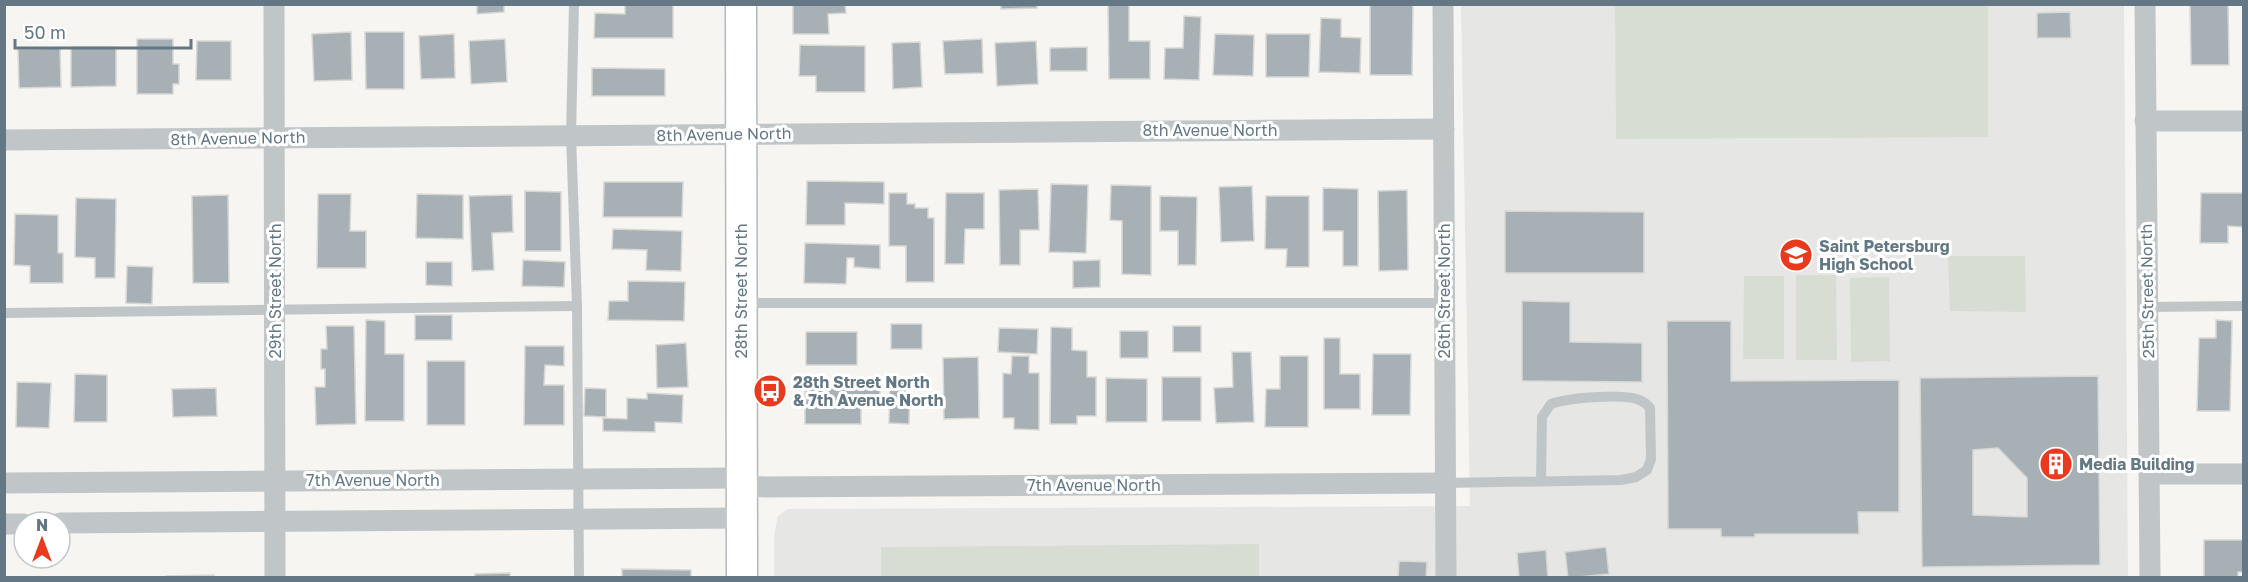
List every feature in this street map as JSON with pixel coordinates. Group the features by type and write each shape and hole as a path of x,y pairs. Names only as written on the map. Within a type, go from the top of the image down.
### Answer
{"street":[{"name":"29th Street North","path":"274,4 275,578"},
{"name":"28th Street North","path":"741,4 742,578"},
{"name":"26th Street North","path":"1443,4 1446,578"},
{"name":"25th Street North","path":"2145,4 2150,578"},
{"path":"2145,122 2244,121"},
{"name":"8th Avenue North","path":"4,140 1444,129"},
{"path":"2150,474 2244,474"},
{"name":"7th Avenue North","path":"4,483 579,479 742,483 1445,483"},
{"path":"72,524 742,518"}],"lane":[{"path":"574,4 571,135 577,306 579,578"},
{"path":"741,303 1443,303"},
{"path":"4,313 577,306"},
{"path":"2147,307 2244,306"},
{"path":"1445,483 1621,480 1636,477 1647,470 1651,459 1650,408 1643,401 1628,397 1566,399 1551,404 1542,417 1541,481"}],"shaded area":[{"name":"Saint Petersburg High School","path":"1461,5 2124,5 2128,577 774,578 774,535 778,516 788,509 1470,506"},
{"path":"1615,5 1988,5 1988,137 1616,139"},
{"path":"1948,256 2025,256 2026,312 1950,311"},
{"path":"1796,275 1836,275 1837,360 1796,360"},
{"path":"1744,276 1784,276 1784,359 1743,359"},
{"path":"1889,277 1890,361 1851,362 1850,278"},
{"path":"1259,544 1259,577 881,577 881,547"}],"building":[{"path":"477,4 504,4 504,12 477,14"},
{"path":"625,4 673,4 673,38 594,38 595,13 625,14"},
{"path":"793,4 845,4 846,13 828,14 829,34 793,34"},
{"path":"1001,4 1037,4 1037,8 1001,9"},
{"path":"1108,4 1129,4 1129,41 1150,41 1150,79 1109,79"},
{"path":"1370,4 1413,4 1412,75 1370,75"},
{"path":"2190,4 2228,4 2229,65 2191,65"},
{"path":"2070,12 2071,38 2037,38 2037,13"},
{"path":"1184,16 1201,17 1199,80 1164,79 1165,48 1183,48"},
{"path":"1321,18 1341,19 1341,37 1361,38 1360,73 1319,72"},
{"path":"351,32 352,80 314,81 312,34"},
{"path":"365,32 404,32 404,89 366,89"},
{"path":"454,34 455,78 421,79 419,36"},
{"path":"1215,34 1254,35 1253,76 1213,75"},
{"path":"1266,34 1310,34 1309,77 1266,77"},
{"path":"137,39 173,39 173,64 179,64 179,84 173,84 173,94 137,94"},
{"path":"505,39 507,82 471,84 469,41"},
{"path":"982,39 983,73 945,74 943,41"},
{"path":"197,41 231,41 231,80 196,80"},
{"path":"1036,41 1038,84 997,86 995,43"},
{"path":"920,42 922,87 893,89 892,43"},
{"path":"800,45 865,46 865,92 816,92 816,76 799,76"},
{"path":"71,47 116,47 116,86 71,87"},
{"path":"1087,47 1087,71 1050,71 1050,48"},
{"path":"60,48 61,87 19,88 18,49"},
{"path":"592,68 665,69 665,96 592,96"},
{"path":"807,181 884,182 884,204 845,203 845,225 806,225"},
{"path":"604,182 683,182 682,217 603,217"},
{"path":"1051,184 1088,185 1086,253 1049,252"},
{"path":"1111,185 1151,186 1151,275 1122,274 1122,221 1110,220"},
{"path":"1252,186 1254,241 1221,242 1219,187"},
{"path":"1323,188 1358,189 1358,266 1343,266 1343,231 1323,231"},
{"path":"1038,189 1039,230 1020,230 1020,265 1000,265 999,190"},
{"path":"1407,190 1408,270 1379,271 1378,191"},
{"path":"525,191 561,192 561,251 525,251"},
{"path":"889,193 907,193 907,204 915,204 915,208 928,208 928,218 934,218 934,282 906,282 906,246 889,246"},
{"path":"946,193 984,193 984,229 965,229 964,264 945,264"},
{"path":"2201,193 2244,193 2244,227 2228,226 2228,243 2200,243"},
{"path":"318,194 351,194 350,231 366,231 366,268 317,268"},
{"path":"417,194 463,195 463,239 416,238"},
{"path":"228,195 229,283 193,283 192,196"},
{"path":"512,195 513,232 492,233 494,270 472,271 469,196"},
{"path":"1160,196 1197,197 1196,265 1178,265 1178,231 1160,231"},
{"path":"1266,196 1309,196 1309,267 1286,267 1287,249 1265,249"},
{"path":"76,198 116,199 115,278 95,278 95,258 75,257"},
{"path":"1505,211 1644,212 1644,273 1505,273"},
{"path":"15,214 58,215 58,253 63,253 63,283 30,283 30,266 14,265"},
{"path":"613,229 682,231 681,271 646,270 647,250 612,249"},
{"path":"805,243 880,245 880,269 854,267 854,258 847,258 846,284 804,283"},
{"path":"523,260 565,262 564,287 522,286"},
{"path":"1100,260 1100,287 1073,288 1073,261"},
{"path":"426,262 452,262 452,286 426,285"},
{"path":"127,266 153,267 152,304 126,303"},
{"path":"628,281 685,282 684,321 608,320 609,301 628,301"},
{"path":"1522,301 1570,302 1570,342 1642,343 1642,382 1522,381"},
{"path":"415,315 452,315 452,340 415,340"},
{"path":"366,320 385,321 385,354 404,354 404,421 365,421"},
{"path":"2216,320 2232,321 2230,411 2197,411 2199,338 2216,338"},
{"path":"1667,321 1731,321 1731,381 1899,380 1899,512 1858,512 1859,534 1755,534 1755,537 1721,537 1721,529 1668,529"},
{"path":"891,324 922,324 922,349 891,349"},
{"path":"326,326 354,326 356,424 316,425 315,387 325,387 325,369 321,369 321,349 327,349"},
{"path":"1173,326 1201,326 1201,352 1173,352"},
{"path":"1051,327 1072,328 1072,350 1087,351 1087,377 1096,377 1096,416 1077,416 1077,424 1050,424"},
{"path":"999,328 1038,329 1037,354 998,352"},
{"path":"1120,331 1148,331 1148,358 1120,358"},
{"path":"806,332 857,332 857,365 806,365"},
{"path":"1324,338 1340,338 1340,374 1360,374 1360,409 1324,409"},
{"path":"686,343 688,387 657,388 656,345"},
{"path":"525,346 564,346 564,366 545,365 544,385 564,385 564,425 524,425"},
{"path":"1232,352 1251,352 1254,422 1216,423 1214,388 1233,387"},
{"path":"1373,354 1411,354 1410,415 1372,415"},
{"path":"1012,356 1029,356 1029,373 1039,373 1039,430 1014,429 1014,418 1003,418 1003,373 1011,374"},
{"path":"1280,356 1308,356 1308,427 1265,427 1266,389 1280,389"},
{"path":"978,357 979,418 944,419 943,358"},
{"path":"427,361 465,361 465,425 427,425"},
{"path":"75,374 107,375 107,422 74,422"},
{"name":"Media Building","path":"2098,376 2100,565 1922,567 1920,378","holes":["1998,448 2027,478 2027,517 1973,515 1973,450"]},
{"path":"1162,377 1201,377 1201,421 1162,421"},
{"path":"1106,378 1147,379 1147,422 1106,422"},
{"path":"890,380 910,380 909,424 889,423"},
{"path":"17,382 51,383 49,428 16,427"},
{"path":"216,388 217,416 173,417 172,389"},
{"path":"585,388 606,389 606,417 584,416"},
{"path":"805,388 880,389 880,407 861,407 861,424 805,424"},
{"path":"647,393 683,395 682,423 655,422 655,432 603,431 603,418 627,419 627,398 647,399"},
{"path":"2204,540 2244,540 2244,572 2238,572 2238,578 2204,578"},
{"path":"1606,547 1609,574 1568,578 1565,552"},
{"path":"1546,550 1548,578 1519,578 1517,553"},
{"path":"1399,561 1427,562 1426,578 1398,578"},
{"path":"622,569 691,570 691,578 622,578"},
{"path":"510,573 510,578 475,578 475,574"},
{"path":"214,575 214,578 166,578 166,576"}],"place":[{"name":"Saint Petersburg High School","path":"1796,255"},
{"name":"28th Street North & 7th Avenue North","path":"770,391"},
{"name":"Media Building","path":"2056,464"}]}
